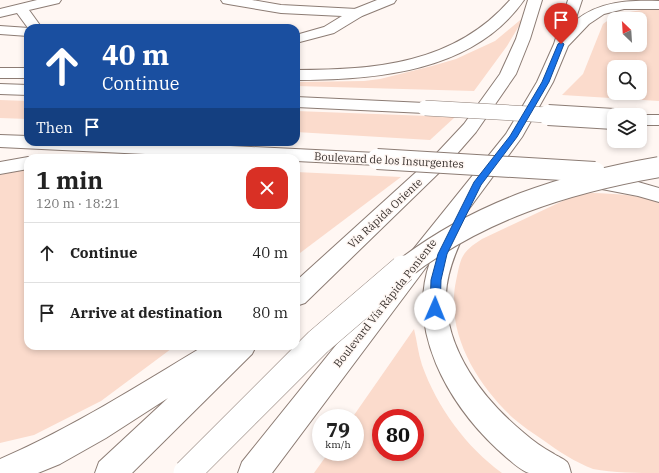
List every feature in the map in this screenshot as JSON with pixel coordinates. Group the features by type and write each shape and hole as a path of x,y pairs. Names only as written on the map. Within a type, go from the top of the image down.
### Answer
{"main road":[{"path":"0,13 54,0"},
{"path":"228,0 281,9 326,12 389,0"},
{"path":"300,75 358,73 405,65 432,58 454,50 481,35 504,16 516,0"},
{"name":"Vía Rápida Oriente","path":"300,292 442,159 470,128 508,74 523,39 534,0"},
{"name":"Boulevard Vía Rápida Poniente","path":"253,473 477,184 517,130 545,82 561,44 575,0"},
{"path":"561,44 589,17 597,12 624,5 659,5"},
{"path":"300,38 329,30 356,7"},
{"path":"20,8 32,24"},
{"path":"0,30 24,32"},
{"path":"0,73 24,73"},
{"path":"0,89 24,90"},
{"path":"300,102 607,119"},
{"path":"647,120 659,120"},
{"name":"Boulevard de los Insurgentes","path":"0,141 24,142"},
{"name":"Boulevard de los Insurgentes","path":"105,146 272,154"},
{"path":"119,154 168,149"},
{"name":"Boulevard de los Insurgentes","path":"300,155 531,168 638,182"},
{"path":"0,168 24,164"},
{"path":"187,473 305,354 344,318 422,255 460,230 492,215 555,190 594,179 659,168"},
{"path":"638,182 659,176"},
{"path":"638,182 659,195"},
{"path":"477,184 443,254 436,280 435,309 440,335 451,364 468,394 481,410 499,431 517,447 556,473"},
{"path":"3,473 49,453 96,428 221,350"},
{"path":"110,473 239,350"}],"shaded area":[{"path":"659,9 659,101 643,100 647,100 647,60 607,60 607,98 562,95 583,74 603,24 607,21 607,52 647,52 647,12 631,12"},
{"path":"525,16 507,46 474,91 300,86 300,82 364,81 380,79 456,59 495,41"},
{"path":"0,100 24,101 24,119 0,118"},
{"path":"300,111 455,117 430,140 300,132"},
{"path":"24,169 24,350 170,350 101,401 34,435 0,443 0,175"},
{"path":"300,172 401,177 300,253"},
{"path":"592,193 634,196 659,203 659,473 617,472 593,469 561,452 520,424 487,390 476,373 467,356 455,320 454,300 456,281 461,261 465,252 469,248 482,239 571,197"},
{"path":"414,329 422,365 428,381 444,411 476,451 502,473 314,473 323,461 364,461 364,409 358,409"}],"route":[{"path":"435,309 434,295 436,280 443,254 477,184 513,137 545,82 561,44"}]}
